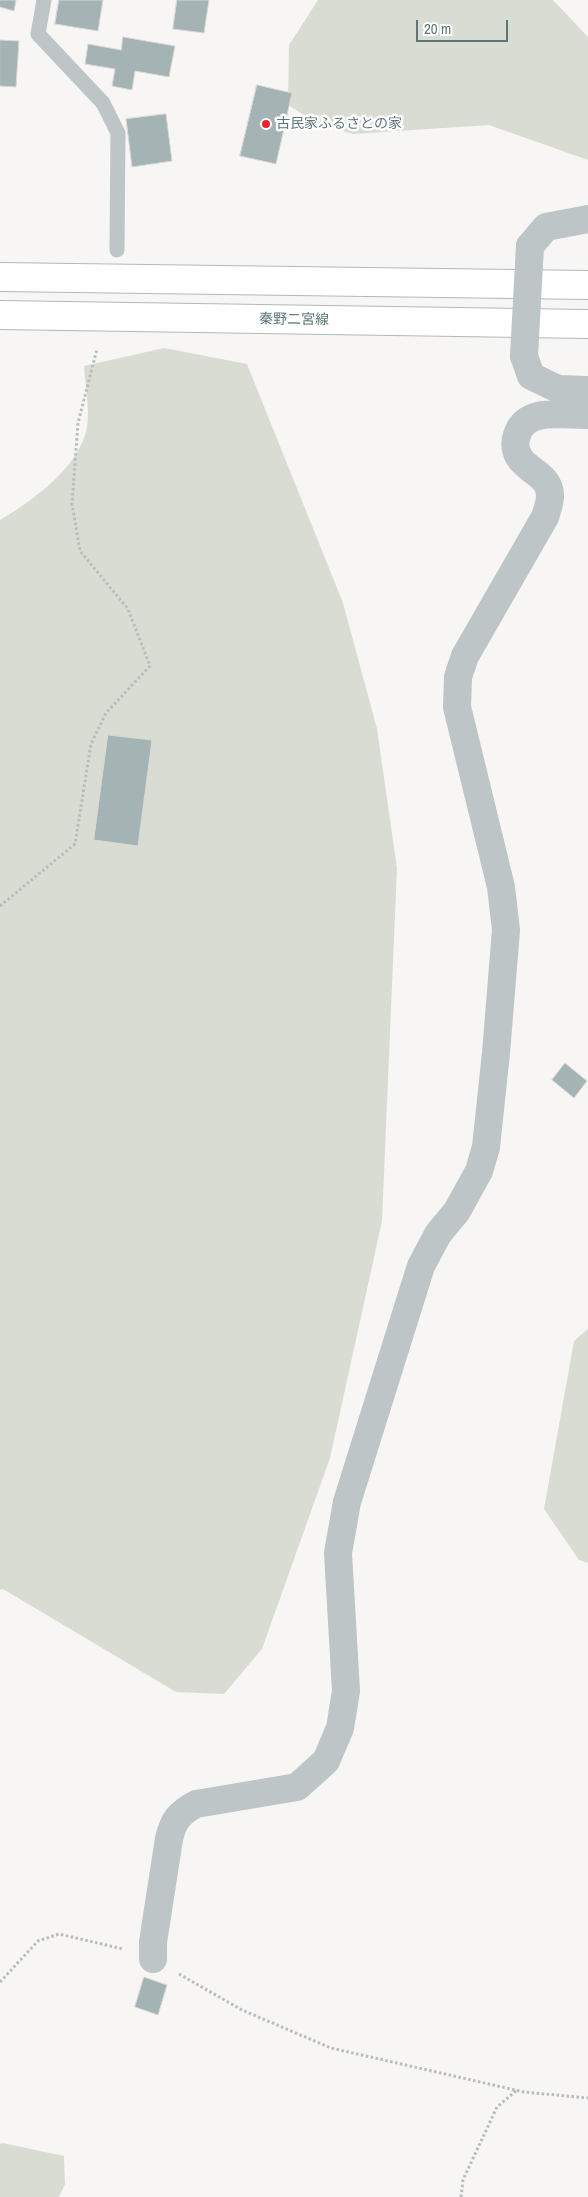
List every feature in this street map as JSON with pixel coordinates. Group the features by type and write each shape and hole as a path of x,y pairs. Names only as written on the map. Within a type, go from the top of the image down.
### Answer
{"main road":[{"path":"0,277 588,285"},
{"name":"秦野二宮線","path":"0,315 588,324"}],"street":[{"path":"588,218 546,227 530,246 524,356 531,376 558,389 588,390"},
{"path":"153,1959 153,1942 169,1840 173,1824 182,1812 196,1804 297,1787 326,1761 340,1728 346,1691 338,1553 347,1502 421,1266 438,1234 457,1211 479,1172 486,1147 506,930 501,887 457,707 458,677 465,656 545,517 551,497 545,481 531,471 519,456 515,444 517,433 523,423 532,416 588,415"}],"lane":[{"path":"44,0 38,34 103,103 118,133 117,250"}],"path":[{"path":"0,906 75,844 91,744 106,712 150,666 128,609 80,551 72,504 78,423 97,348"},
{"path":"0,1982 38,1940 59,1934 109,1944 153,1959 242,2010 330,2048 517,2090 588,2098"},
{"path":"461,2197 462,2180 497,2107 517,2090"}],"shaded area":[{"path":"318,0 553,0 588,37 588,160 489,125 353,134 317,123 288,105 289,45"},
{"path":"164,348 247,364 343,603 377,729 397,868 382,1221 330,1458 262,1649 224,1694 176,1692 3,1589 0,1590 0,520 40,493 53,481 75,456 83,442 88,420 84,366"},
{"path":"588,1329 588,1563 579,1560 544,1509 574,1341"},
{"path":"3,2143 64,2156 65,2184 59,2197 0,2197 0,2144"}],"building":[{"path":"0,0 16,0 14,11 0,7"},
{"path":"59,0 103,0 98,31 55,24"},
{"path":"177,0 209,0 204,33 173,29"},
{"path":"123,37 175,46 169,77 135,71 132,90 112,86 115,69 85,64 88,44 121,50"},
{"path":"0,40 19,41 16,87 0,86"},
{"name":"古民家ふるさとの家","path":"257,85 292,93 276,164 240,156"},
{"path":"166,114 172,161 132,167 126,119"},
{"path":"108,735 152,740 138,846 94,840"},
{"path":"565,1063 587,1081 574,1098 552,1080"},
{"path":"144,1977 167,1985 158,2015 135,2007"}],"place":[{"name":"古民家ふるさとの家","path":"266,124"}]}
